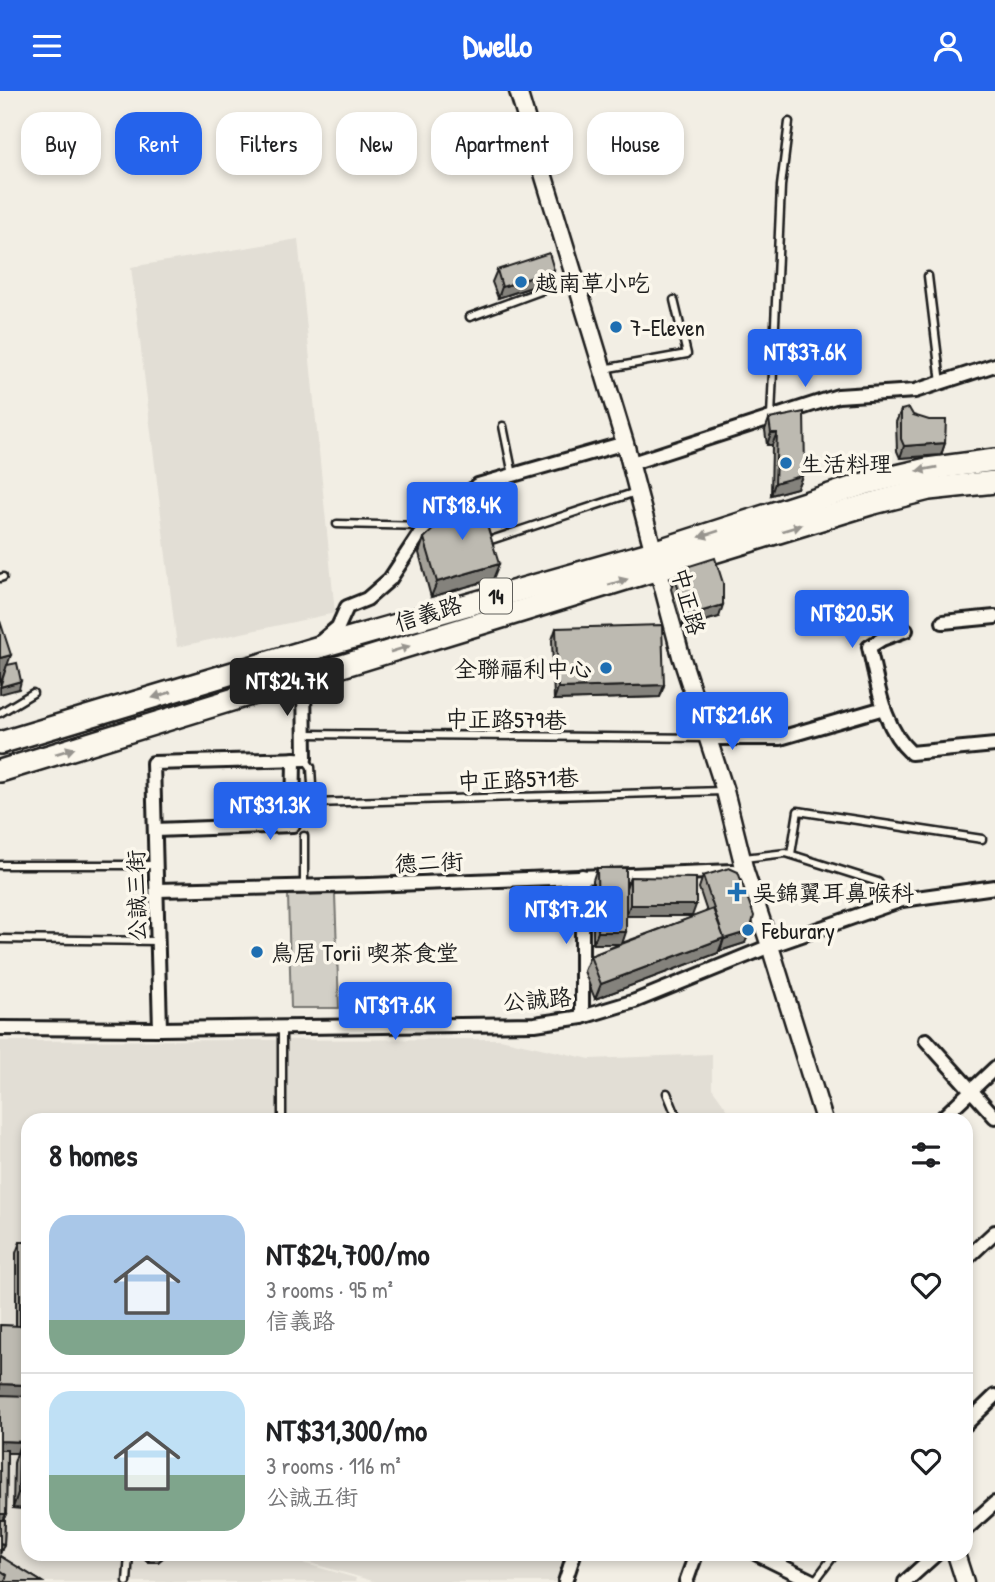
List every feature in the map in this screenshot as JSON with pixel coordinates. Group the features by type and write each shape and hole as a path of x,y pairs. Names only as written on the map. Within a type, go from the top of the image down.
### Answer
{"main road":[{"name":"信義路","path":"0,771 304,678 655,561 867,483 927,469 995,460"},
{"name":"信義路","path":"0,743 309,651 929,489 995,482"},
{"path":"223,677 229,701"}],"street":[{"name":"中正路","path":"518,91 625,443 681,656 725,791 743,865 822,1113"},
{"path":"629,464 838,397 915,391 995,365"},
{"path":"309,651 338,627 347,607 367,599 390,579 419,535 478,485 625,443"},
{"path":"943,622 995,617"},
{"path":"906,630 869,647 884,708 898,742 911,753 995,745"},
{"path":"155,830 293,825 303,734 304,678"},
{"path":"708,738 780,738 884,708"},
{"name":"公誠三街","path":"160,1029 153,763 299,759"},
{"name":"德二街","path":"157,890 582,876 743,865"},
{"path":"582,876 582,1017"},
{"name":"公誠路","path":"0,1028 160,1029 535,1024 582,1017 635,1001 770,946 902,900 995,887"},
{"path":"926,1040 995,1117"},
{"path":"947,1113 995,1068"},
{"path":"973,1252 995,1232"},
{"path":"973,1417 995,1397"},
{"path":"973,1522 995,1503"},
{"path":"565,1582 572,1561"},
{"path":"686,1582 694,1561"},
{"path":"771,1561 814,1582"},
{"path":"905,1582 928,1561"},
{"path":"958,1561 965,1582"}],"lane":[{"path":"771,417 782,186 789,122"},
{"path":"928,276 941,383"},
{"path":"470,317 576,278"},
{"path":"603,369 687,354 674,300"},
{"path":"503,426 513,475"},
{"path":"485,542 638,492"},
{"path":"337,524 429,526"},
{"path":"0,713 33,693"},
{"name":"中正路579巷","path":"303,734 708,738"},
{"name":"中正路571巷","path":"299,759 311,768 313,803 725,791"},
{"path":"791,854 799,811 982,839"},
{"path":"304,836 304,887"},
{"path":"743,865 791,854 878,882 892,904"},
{"path":"0,865 156,865"},
{"path":"0,939 158,941"},
{"path":"282,1027 282,1113"},
{"path":"667,1093 675,1113"},
{"path":"127,1582 128,1561"},
{"path":"814,1582 830,1561"}],"shaded area":[{"path":"298,239 335,613 177,647 131,267"},
{"path":"335,894 339,1008 291,1008 288,895"},
{"path":"500,1039 590,1059 712,1054 712,1088 730,1113 21,1113 21,1561 295,1561 356,1578 355,1582 0,1582 0,1041"},
{"path":"304,1561 569,1561 562,1582 376,1582"}],"building":[{"path":"549,253 554,270 502,287 497,270"},
{"path":"909,408 913,415 929,420 946,420 945,443 904,446 901,439 901,410"},
{"name":"生活料理","path":"804,412 805,469 801,476 775,483 777,433 771,433 769,419"},
{"path":"476,489 499,564 437,582 424,538"},
{"path":"715,558 723,583 723,605 686,616 675,577 683,568"},
{"path":"0,621 11,655 0,658"},
{"name":"全聯福利中心","path":"662,625 664,685 558,688 556,628"},
{"path":"17,663 21,681 0,687 7,665"},
{"path":"597,868 626,868 626,932 598,932"},
{"path":"729,868 738,872 754,916 750,931 724,939 703,876"},
{"path":"630,877 696,878 696,905 630,905"},
{"path":"713,909 724,938 601,984 590,956"},
{"path":"21,1242 21,1385 0,1384 0,1325 20,1326"},
{"path":"0,1395 21,1396 21,1442 0,1441"},
{"path":"19,1447 21,1447 21,1493 18,1493"},
{"path":"0,1450 7,1450 6,1514 0,1514"},
{"path":"0,1520 5,1520 4,1544 0,1543"},
{"path":"0,1556 42,1582 5,1582 7,1575 0,1570"}],"place":[{"name":"越南草小吃","path":"521,282"},
{"name":"7-Eleven","path":"616,327"},
{"name":"生活料理","path":"786,463"},
{"name":"全聯福利中心","path":"606,668"},
{"name":"吳錦翼耳鼻喉科","path":"737,892"},
{"name":"Feburary","path":"748,930"},
{"name":"鳥居 Torii 喫茶食堂","path":"257,952"}]}
